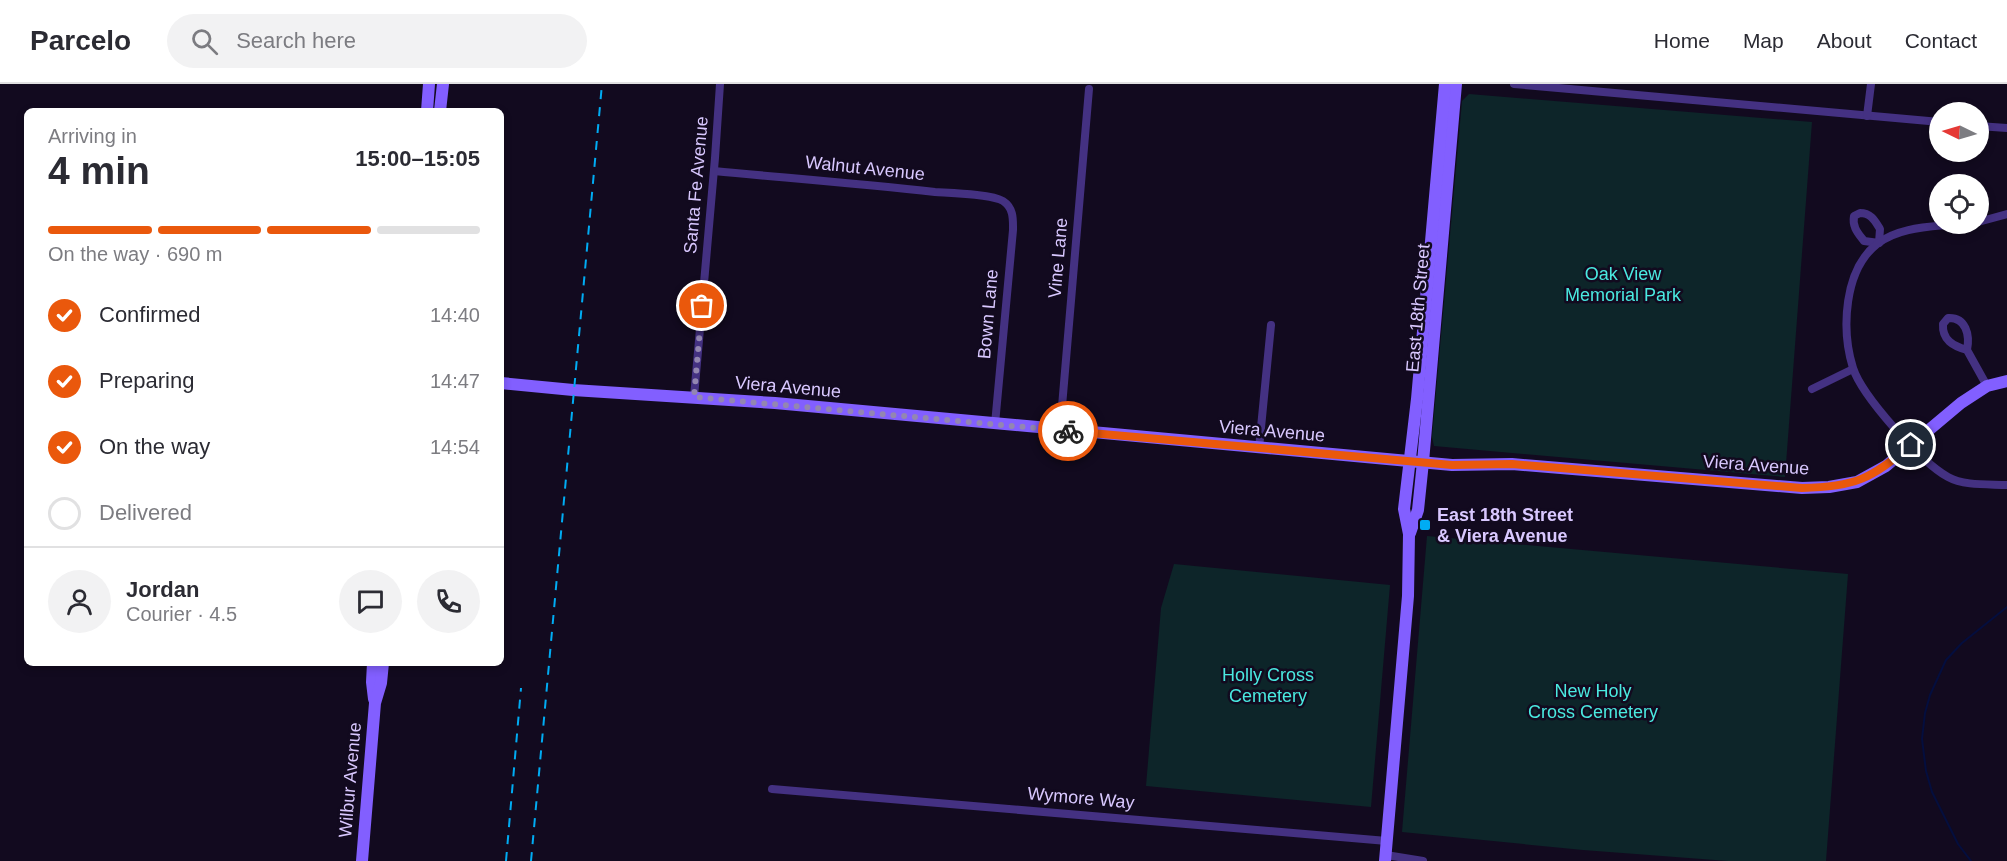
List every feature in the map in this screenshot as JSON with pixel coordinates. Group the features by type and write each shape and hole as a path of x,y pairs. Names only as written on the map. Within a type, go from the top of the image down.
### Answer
{"street":[{"path":"426,108 429,84"},
{"path":"440,108 443,84"},
{"name":"Santa Fe Avenue","path":"694,397 720,84"},
{"name":"East 18th Street","path":"1385,858 1408,596 1409,534 1404,509 1417,399 1445,84"},
{"name":"East 18th Street","path":"1409,534 1418,510 1456,84"},
{"path":"1514,84 1929,121"},
{"path":"1867,116 1870,84"},
{"name":"Vine Lane","path":"1060,430 1089,89"},
{"path":"1989,127 2007,128"},
{"name":"Walnut Avenue","path":"714,171 994,198 1010,207"},
{"name":"Bown Lane","path":"995,424 1013,230 1010,207"},
{"path":"1989,220 2007,216"},
{"path":"1929,228 1897,232 1879,243 1863,258 1851,283 1848,311 1848,343 1853,369 1866,391 1935,470 1951,479 2007,485"},
{"path":"1259,448 1271,325"},
{"path":"1967,350 1987,386"},
{"path":"1812,389 1853,369"},
{"name":"Viera Avenue","path":"504,383 694,397 1452,465 1512,464 1802,488 1829,487 1857,482 1886,466 1961,403 1987,386 2007,381"},
{"name":"Wilbur Avenue","path":"373,666 375,703"},
{"name":"Wilbur Avenue","path":"362,861 375,703 383,666"},
{"name":"Wymore Way","path":"772,789 1387,841"},
{"path":"1385,858 1423,861"}],"green space":[{"name":"Oak View Memorial Park","path":"1469,94 1812,122 1785,477 1434,446 1432,437 1462,101"},
{"name":"New Holy Cross Cemetery","path":"1427,536 1848,574 1826,861 1728,861 1583,850 1402,832"},
{"name":"Holly Cross Cemetery","path":"1174,564 1390,585 1371,807 1146,786 1161,608"}],"waterway":[{"path":"1971,861 1958,844 1932,792 1926,771 1922,739 1925,713 1930,695 1946,660 1962,643 2007,607"}],"railway":[{"path":"531,861 602,84"},
{"path":"506,861 521,688"}],"way so far":[{"path":"702,306 694,397 1068,431"}],"place":[{"name":"East 18th Street & Viera Avenue","path":"1425,525"}],"route":[{"path":"1068,431 1452,465 1512,464 1802,488 1829,487 1857,482 1886,466 1911,445"}]}
